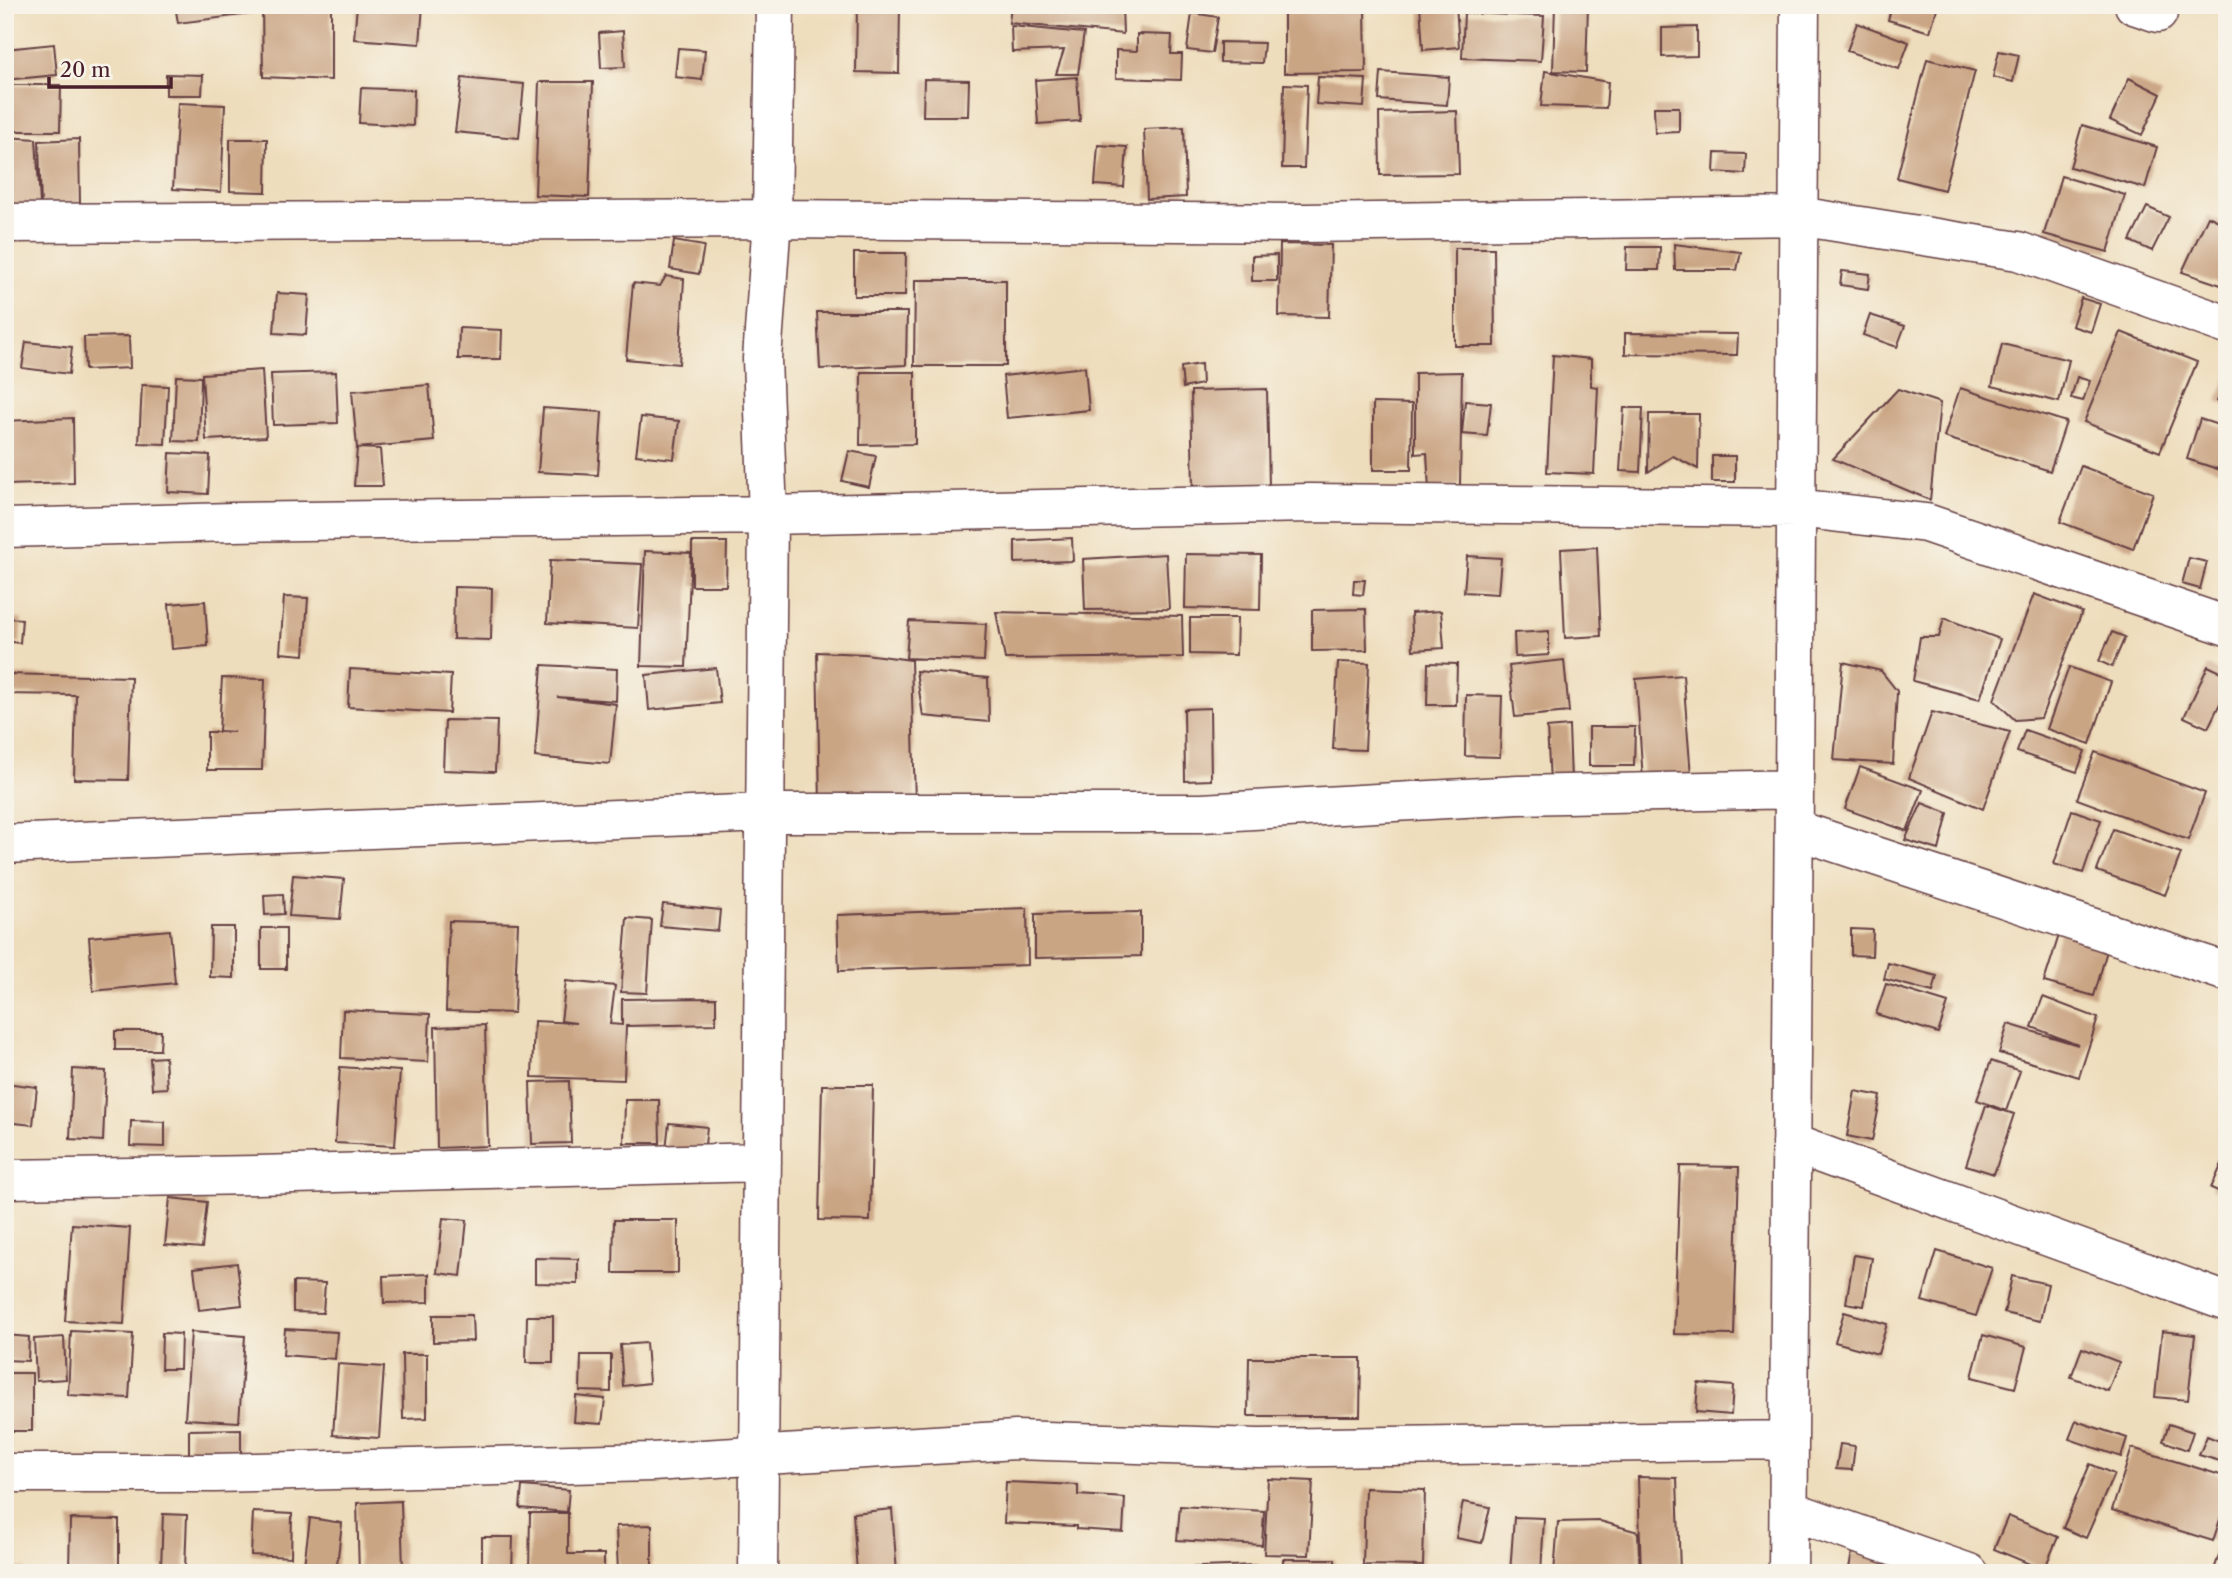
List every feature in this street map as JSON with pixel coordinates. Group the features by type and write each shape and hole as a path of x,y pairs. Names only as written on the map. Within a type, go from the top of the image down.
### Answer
{"street":[{"path":"758,1573 768,515 762,359 772,219 775,5"},
{"path":"1788,1573 1800,5"},
{"path":"5,223 772,219 1304,223 1798,216 2018,251 2227,325"},
{"path":"5,528 1310,503 1796,508 1926,523 2227,626"},
{"path":"5,844 765,813 1202,813 1518,795 1794,789"},
{"path":"1794,829 2227,972"},
{"path":"1791,1143 2227,1302"},
{"path":"5,1179 762,1163"},
{"path":"5,1473 215,1473 652,1462 1016,1440 1258,1448 1789,1440"},
{"path":"1789,1510 1969,1573"}],"building":[{"path":"175,5 250,5 251,14 178,23"},
{"path":"262,5 331,5 331,80 263,77"},
{"path":"357,5 423,5 420,44 354,39"},
{"path":"857,5 900,5 899,73 856,72"},
{"path":"1011,5 1122,5 1123,34 1009,23"},
{"path":"1284,5 1365,5 1366,72 1284,73"},
{"path":"1420,5 1456,5 1459,47 1423,50"},
{"path":"1555,5 1588,5 1586,72 1553,71"},
{"path":"1892,5 1938,5 1930,32 1888,20"},
{"path":"1192,13 1218,17 1212,53 1187,50"},
{"path":"1464,13 1544,16 1541,61 1462,58"},
{"path":"1857,23 1909,42 1899,69 1847,51"},
{"path":"1011,26 1084,33 1078,74 1056,74 1064,50 1012,52"},
{"path":"1697,27 1697,56 1662,57 1662,28"},
{"path":"623,31 625,67 601,68 599,33"},
{"path":"1137,34 1172,35 1171,54 1182,54 1181,80 1116,78 1116,50 1137,51"},
{"path":"1220,42 1264,43 1262,63 1220,62"},
{"path":"54,44 57,75 5,80 5,49"},
{"path":"678,48 705,50 702,80 675,77"},
{"path":"1999,51 2019,55 2013,82 1993,77"},
{"path":"1927,59 1975,71 1944,190 1897,178"},
{"path":"1545,71 1608,82 1606,108 1541,106"},
{"path":"1381,72 1449,77 1447,105 1379,100"},
{"path":"166,74 203,75 202,95 166,95"},
{"path":"1077,77 1080,121 1038,124 1035,80"},
{"path":"1318,77 1366,79 1364,107 1316,104"},
{"path":"462,78 524,84 519,138 455,132"},
{"path":"2129,78 2161,94 2142,135 2110,120"},
{"path":"924,79 969,80 968,116 923,116"},
{"path":"539,82 593,82 589,197 535,195"},
{"path":"1284,84 1307,85 1304,168 1282,168"},
{"path":"5,85 61,85 60,131 5,131"},
{"path":"361,88 414,90 413,126 359,123"},
{"path":"178,103 225,105 221,192 173,189"},
{"path":"1654,107 1679,107 1679,132 1655,133"},
{"path":"1457,111 1459,174 1380,175 1379,113"},
{"path":"2082,125 2157,147 2145,188 2070,167"},
{"path":"1184,127 1186,197 1147,199 1144,129"},
{"path":"5,137 36,139 40,204 5,208"},
{"path":"79,139 80,206 41,207 39,141"},
{"path":"230,139 267,139 266,192 230,191"},
{"path":"1098,145 1127,147 1124,187 1095,185"},
{"path":"1715,153 1746,154 1745,174 1714,172"},
{"path":"2061,176 2125,195 2108,252 2044,234"},
{"path":"2147,207 2169,217 2152,251 2130,241"},
{"path":"2208,216 2227,225 2227,287 2182,272"},
{"path":"674,241 704,246 699,274 670,269"},
{"path":"1280,244 1331,245 1329,317 1279,316"},
{"path":"1674,244 1741,252 1737,270 1675,270"},
{"path":"1627,247 1660,247 1659,270 1626,270"},
{"path":"1455,248 1494,248 1495,346 1455,346"},
{"path":"854,253 906,253 905,296 854,296"},
{"path":"1277,255 1277,281 1252,281 1252,256"},
{"path":"1842,271 1870,274 1868,289 1840,285"},
{"path":"666,276 684,279 679,364 626,359 633,283 660,286"},
{"path":"915,280 1006,280 1006,366 914,366"},
{"path":"277,293 309,295 306,335 274,333"},
{"path":"2081,298 2100,304 2091,332 2072,326"},
{"path":"817,312 907,312 906,365 820,369"},
{"path":"1870,315 1905,326 1897,347 1863,335"},
{"path":"459,328 502,330 501,359 458,359"},
{"path":"2121,332 2197,362 2160,452 2084,422"},
{"path":"1625,333 1738,334 1737,355 1625,354"},
{"path":"129,336 130,368 85,370 84,337"},
{"path":"26,342 72,347 69,374 22,368"},
{"path":"2002,344 2069,360 2059,402 1992,386"},
{"path":"1553,355 1591,359 1591,386 1598,387 1594,474 1547,472"},
{"path":"1201,364 1202,384 1183,388 1181,367"},
{"path":"1085,367 1089,410 1007,418 1003,376"},
{"path":"262,370 266,437 206,440 202,374"},
{"path":"336,372 338,423 273,425 271,374"},
{"path":"861,372 915,372 915,444 860,445"},
{"path":"1462,372 1460,485 1429,490 1427,453 1415,454 1415,373"},
{"path":"176,376 201,377 199,442 173,441"},
{"path":"2077,377 2090,381 2083,401 2071,398"},
{"path":"2227,377 2227,405 2217,401"},
{"path":"142,385 168,386 165,444 139,443"},
{"path":"429,385 434,441 357,448 352,391"},
{"path":"1960,388 2066,422 2050,471 1944,437"},
{"path":"1267,389 1269,487 1193,488 1191,391"},
{"path":"1898,389 1940,403 1930,500 1833,459"},
{"path":"1465,401 1491,403 1487,436 1462,434"},
{"path":"1373,403 1412,404 1411,470 1373,470"},
{"path":"543,408 602,412 598,475 538,472"},
{"path":"1624,408 1643,408 1640,472 1620,471"},
{"path":"1649,414 1699,414 1698,469 1673,456 1648,472"},
{"path":"641,417 679,421 674,459 636,455"},
{"path":"73,418 74,483 5,485 5,421"},
{"path":"2200,419 2227,428 2227,472 2187,459"},
{"path":"357,448 380,449 383,486 354,486"},
{"path":"849,451 876,456 869,487 842,481"},
{"path":"170,453 210,455 208,494 168,492"},
{"path":"1712,456 1735,456 1735,482 1712,482"},
{"path":"2081,466 2153,493 2133,549 2060,522"},
{"path":"1072,538 1073,561 1015,563 1015,541"},
{"path":"692,542 727,542 726,586 692,586"},
{"path":"1597,547 1601,636 1565,638 1561,549"},
{"path":"645,551 691,553 686,667 641,666"},
{"path":"1166,554 1169,609 1085,610 1083,559"},
{"path":"1186,554 1261,555 1260,610 1185,608"},
{"path":"1467,556 1501,558 1498,594 1464,592"},
{"path":"2189,558 2207,562 2200,589 2182,584"},
{"path":"550,560 642,564 638,628 547,623"},
{"path":"1354,580 1365,580 1363,595 1353,594"},
{"path":"454,587 492,588 491,640 453,639"},
{"path":"2034,594 2082,612 2041,718 2015,720 1994,700"},
{"path":"284,597 308,598 304,655 280,653"},
{"path":"205,601 208,646 172,649 169,604"},
{"path":"1366,609 1367,650 1312,651 1312,610"},
{"path":"1441,611 1444,648 1413,650 1411,613"},
{"path":"996,612 1182,616 1183,657 1005,659"},
{"path":"5,618 22,619 20,643 5,641"},
{"path":"1190,618 1237,618 1236,655 1190,654"},
{"path":"1944,618 2000,639 1980,699 1913,681 1920,637 1939,637"},
{"path":"909,621 986,624 984,661 906,658"},
{"path":"1549,631 1549,655 1515,657 1514,633"},
{"path":"2112,632 2125,637 2112,667 2099,661"},
{"path":"817,652 911,660 915,802 820,804"},
{"path":"1564,660 1569,712 1515,717 1509,666"},
{"path":"1338,662 1369,663 1365,750 1333,749"},
{"path":"1843,662 1881,671 1897,691 1893,764 1834,760"},
{"path":"1428,663 1457,664 1456,705 1427,705"},
{"path":"542,665 617,669 616,701 557,697 616,704 610,764 535,757"},
{"path":"2208,666 2227,675 2227,689 2208,728 2184,717"},
{"path":"2069,667 2111,682 2090,744 2047,729"},
{"path":"716,668 720,703 649,710 646,675"},
{"path":"350,669 451,675 449,713 348,707"},
{"path":"916,671 988,678 989,722 923,716"},
{"path":"5,674 131,677 128,780 74,779 76,695 5,694"},
{"path":"1683,675 1691,776 1643,780 1636,679"},
{"path":"222,678 265,679 262,770 207,770 207,732 234,732 219,731"},
{"path":"1466,695 1502,696 1500,757 1465,756"},
{"path":"1210,708 1211,780 1185,781 1184,709"},
{"path":"1932,712 2010,732 1983,809 1909,778"},
{"path":"445,720 497,721 495,772 443,770"},
{"path":"1569,726 1571,780 1550,781 1547,728"},
{"path":"1589,727 1635,727 1634,766 1589,766"},
{"path":"2025,730 2085,751 2077,772 2017,752"},
{"path":"2095,752 2205,793 2188,840 2077,799"},
{"path":"1860,767 1923,790 1907,831 1845,809"},
{"path":"1922,803 1948,813 1939,850 1905,840"},
{"path":"2072,810 2101,820 2083,873 2054,864"},
{"path":"2113,829 2181,853 2165,895 2097,871"},
{"path":"293,875 344,879 340,919 289,916"},
{"path":"283,894 284,914 265,915 264,895"},
{"path":"663,904 720,910 718,931 660,926"},
{"path":"1027,908 1028,965 839,971 837,915"},
{"path":"1141,912 1141,956 1035,958 1035,914"},
{"path":"627,918 652,920 647,993 621,992"},
{"path":"449,921 518,923 514,1013 446,1011"},
{"path":"211,927 234,927 234,978 210,977"},
{"path":"261,928 286,928 286,969 261,969"},
{"path":"1851,929 1873,930 1872,956 1851,955"},
{"path":"170,930 175,983 93,991 89,937"},
{"path":"2060,932 2108,947 2094,996 2044,982"},
{"path":"1888,963 1937,976 1933,992 1884,979"},
{"path":"566,981 615,986 610,1024 622,1025 622,999 716,998 716,1024 626,1026 624,1080 532,1077 534,1021 576,1023 561,1021"},
{"path":"1886,984 1948,1003 1938,1033 1876,1014"},
{"path":"2043,997 2098,1018 2079,1077 1999,1053 2008,1024 2078,1045 2032,1027"},
{"path":"343,1010 430,1014 428,1062 341,1058"},
{"path":"485,1025 488,1146 437,1148 435,1027"},
{"path":"115,1031 161,1031 160,1050 115,1050"},
{"path":"165,1057 167,1088 152,1089 150,1058"},
{"path":"1991,1061 2020,1071 2006,1111 1977,1100"},
{"path":"340,1067 400,1071 395,1146 335,1143"},
{"path":"73,1069 106,1071 103,1141 70,1139"},
{"path":"569,1081 571,1143 532,1144 530,1082"},
{"path":"5,1083 37,1087 33,1125 5,1122"},
{"path":"822,1085 873,1085 870,1221 819,1220"},
{"path":"1855,1091 1881,1096 1872,1141 1847,1136"},
{"path":"625,1100 659,1100 660,1143 624,1143"},
{"path":"1986,1105 2014,1114 1994,1174 1966,1165"},
{"path":"131,1121 165,1122 165,1147 130,1146"},
{"path":"669,1123 707,1127 703,1162 665,1158"},
{"path":"2227,1153 2227,1195 2211,1188"},
{"path":"1680,1166 1739,1167 1734,1335 1674,1334"},
{"path":"170,1198 207,1202 202,1248 165,1245"},
{"path":"443,1218 467,1220 461,1276 437,1273"},
{"path":"614,1220 678,1220 678,1273 613,1273"},
{"path":"72,1224 130,1228 124,1324 65,1321"},
{"path":"1937,1251 1992,1268 1976,1316 1922,1301"},
{"path":"1854,1255 1872,1258 1864,1306 1846,1303"},
{"path":"535,1258 578,1259 578,1284 535,1283"},
{"path":"237,1263 242,1305 199,1310 194,1268"},
{"path":"429,1274 429,1302 384,1303 383,1276"},
{"path":"2012,1276 2048,1284 2040,1321 2004,1313"},
{"path":"293,1282 325,1283 323,1313 293,1312"},
{"path":"1844,1312 1887,1324 1878,1354 1835,1342"},
{"path":"433,1315 472,1315 473,1341 433,1342"},
{"path":"527,1316 553,1316 553,1363 526,1363"},
{"path":"285,1329 337,1332 335,1359 283,1355"},
{"path":"71,1331 133,1334 129,1398 68,1395"},
{"path":"2162,1331 2195,1335 2188,1400 2155,1397"},
{"path":"191,1332 245,1336 239,1422 185,1419"},
{"path":"162,1333 181,1334 180,1369 161,1369"},
{"path":"5,1335 29,1337 28,1361 5,1360"},
{"path":"1983,1335 2026,1347 2015,1388 1972,1377"},
{"path":"64,1337 66,1379 36,1381 34,1339"},
{"path":"646,1343 649,1383 623,1386 620,1345"},
{"path":"2082,1348 2119,1362 2108,1391 2071,1377"},
{"path":"402,1354 427,1354 427,1418 403,1419"},
{"path":"581,1355 611,1355 611,1392 580,1391"},
{"path":"1249,1358 1361,1358 1360,1416 1248,1416"},
{"path":"338,1364 384,1367 379,1438 333,1435"},
{"path":"5,1373 32,1373 32,1431 5,1431"},
{"path":"1698,1383 1733,1386 1731,1415 1696,1412"},
{"path":"576,1396 605,1399 602,1424 574,1422"},
{"path":"2076,1421 2127,1438 2121,1457 2069,1439"},
{"path":"2169,1424 2193,1432 2187,1450 2163,1441"},
{"path":"241,1429 241,1460 189,1462 189,1430"},
{"path":"2207,1436 2227,1444 2227,1463 2199,1455"},
{"path":"1840,1444 1855,1446 1852,1470 1836,1469"},
{"path":"2132,1448 2227,1477 2227,1498 2213,1541 2112,1510"},
{"path":"2090,1464 2114,1474 2086,1538 2063,1528"},
{"path":"1638,1477 1677,1478 1680,1573 1641,1573"},
{"path":"1268,1479 1313,1481 1309,1555 1264,1554"},
{"path":"1006,1482 1078,1485 1078,1495 1125,1498 1123,1532 1076,1529 1076,1526 1004,1523"},
{"path":"522,1486 569,1490 567,1512 520,1508"},
{"path":"1365,1488 1425,1490 1423,1566 1363,1565"},
{"path":"401,1501 403,1571 359,1573 357,1503"},
{"path":"1463,1502 1490,1507 1482,1543 1456,1538"},
{"path":"1180,1506 1264,1511 1262,1545 1177,1540"},
{"path":"892,1509 897,1573 857,1573 853,1513"},
{"path":"253,1512 292,1514 291,1557 251,1555"},
{"path":"530,1513 568,1513 568,1554 604,1554 604,1573 529,1573"},
{"path":"163,1514 187,1515 185,1569 161,1568"},
{"path":"2008,1516 2058,1537 2044,1570 1994,1549"},
{"path":"1514,1517 1544,1518 1541,1573 1510,1573"},
{"path":"310,1518 342,1523 336,1573 303,1573"},
{"path":"70,1519 119,1520 119,1573 69,1573"},
{"path":"1600,1521 1638,1532 1640,1573 1554,1573 1558,1522"},
{"path":"652,1525 652,1570 618,1572 616,1526"},
{"path":"482,1537 513,1537 512,1573 482,1573"},
{"path":"2224,1540 2227,1541 2227,1573 2213,1573"},
{"path":"1852,1553 1907,1564 1906,1573 1848,1573"},
{"path":"1283,1559 1335,1559 1335,1573 1283,1573"},
{"path":"1255,1565 1255,1573 1175,1573 1174,1568"},
{"path":"5,1568 25,1568 25,1573 5,1573"}]}
